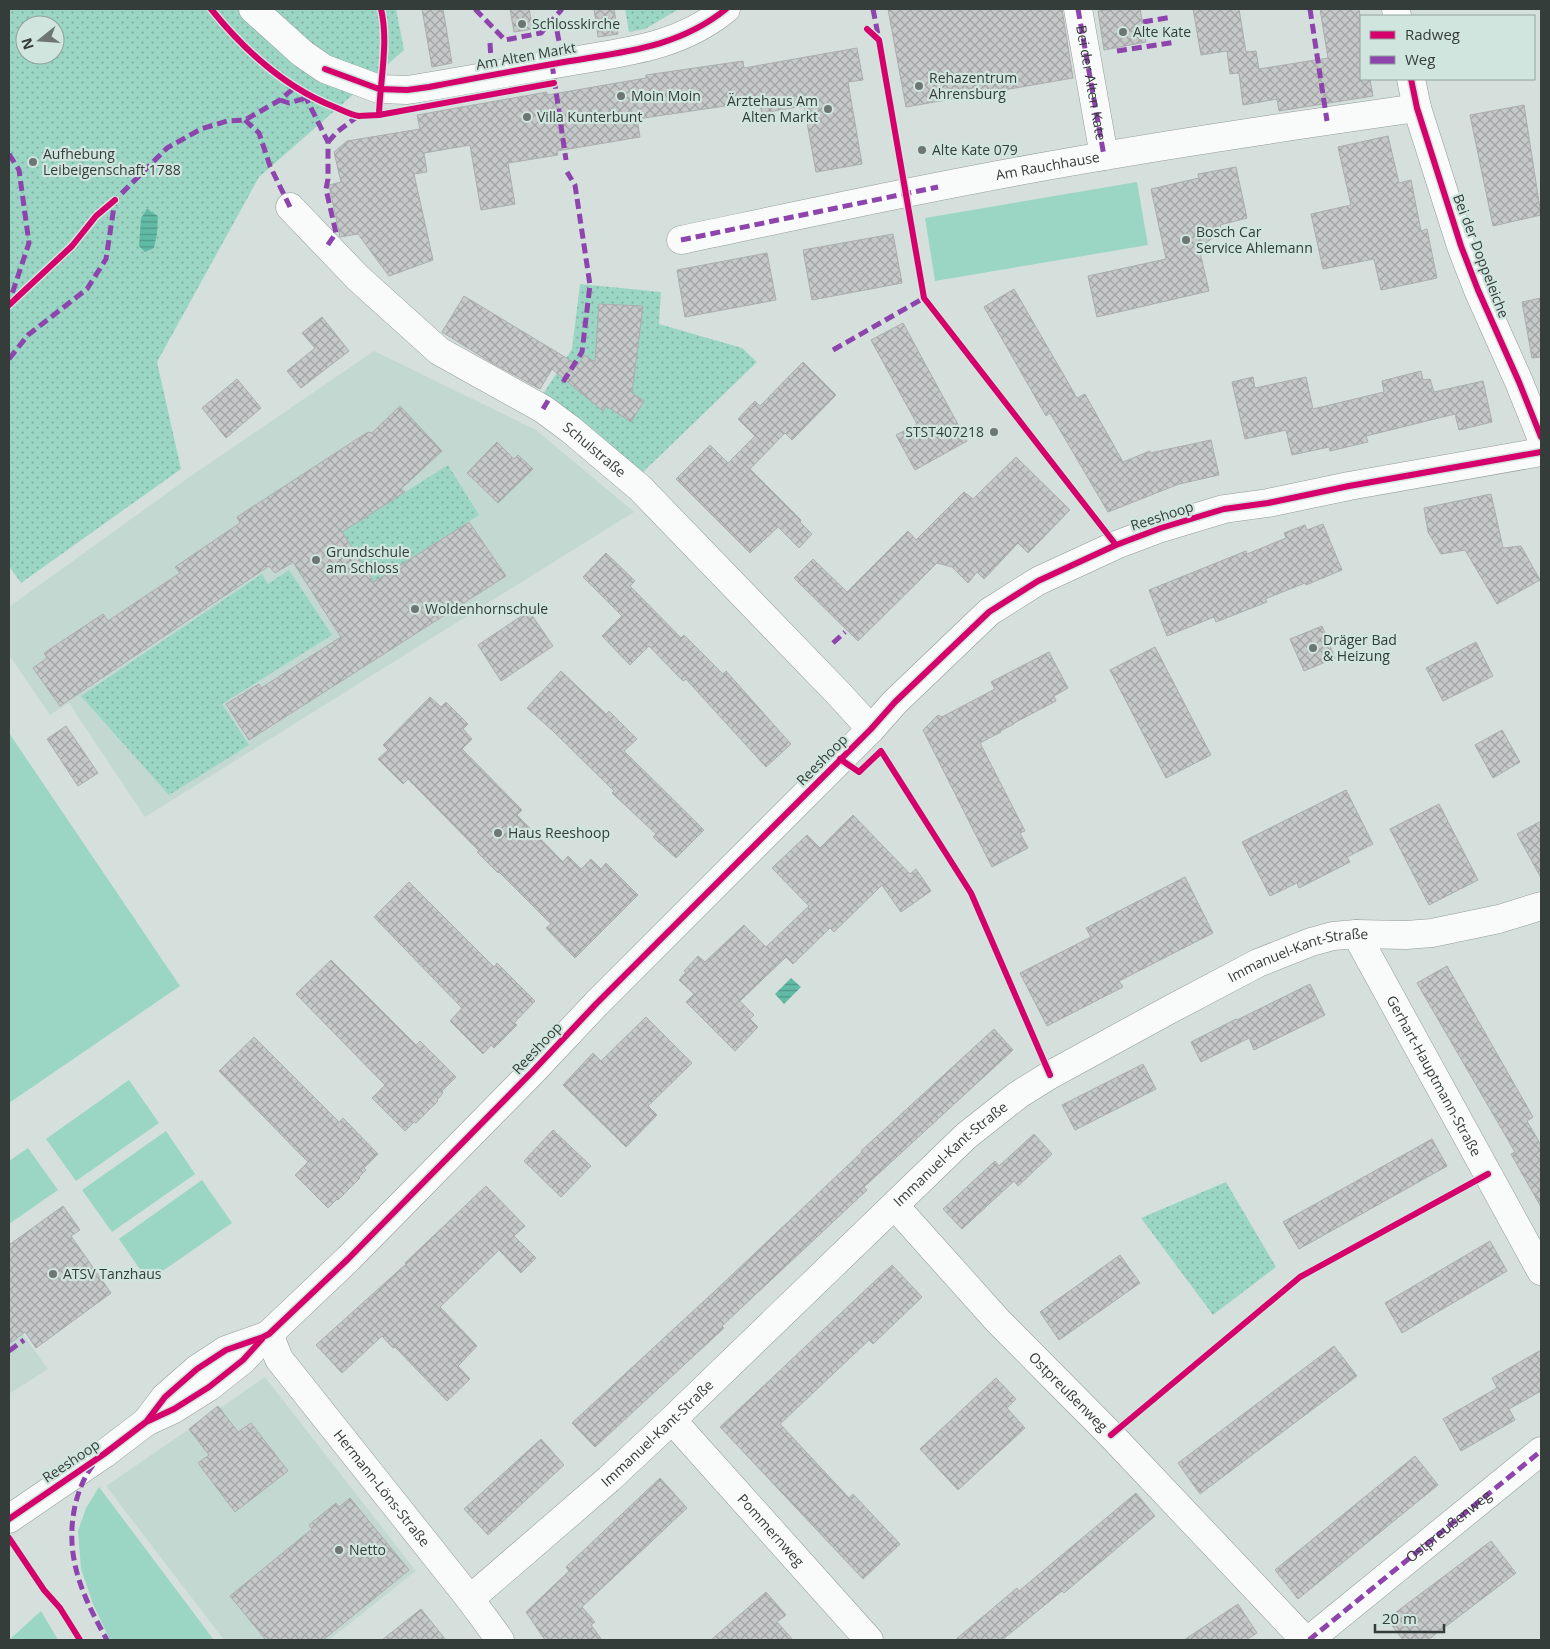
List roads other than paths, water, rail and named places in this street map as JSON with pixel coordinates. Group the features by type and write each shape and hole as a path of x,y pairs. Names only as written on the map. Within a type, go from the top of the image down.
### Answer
{"street":[{"name":"Am Alten Markt","path":"253,9 303,54 325,69 379,89 407,90 637,50 670,41 695,30 726,9"},
{"name":"Bei der Alten Kate","path":"1078,9 1104,156"},
{"name":"Bei der Doppeleiche","path":"1411,80 1417,108 1468,263 1541,437"},
{"name":"Am Rauchhause","path":"680,240 938,187 1104,156 1417,108"},
{"name":"Schulstraße","path":"290,207 358,278 439,351 543,409 570,428 640,488 871,729"},
{"name":"Reeshoop","path":"9,1519 104,1454 146,1422 165,1397 197,1369 226,1350 266,1335 348,1259 532,1072 596,1004 871,729 895,702 989,612 1038,581 1116,545 1161,528 1224,509 1268,503 1349,486 1541,452"},
{"name":"Immanuel-Kant-Straße","path":"470,1599 609,1479 966,1136 1018,1095 1169,1010 1258,963 1311,942 1333,936 1356,934 1406,935 1432,933 1499,919 1541,906"},
{"name":"Gerhart-Hauptmann-Straße","path":"1356,934 1541,1271"},
{"name":"Ostpreußenweg","path":"895,1206 998,1322 1111,1435 1307,1640 1541,1451"},
{"name":"Hermann-Löns-Straße","path":"266,1335 279,1359 470,1599 500,1640"},
{"name":"Pommernweg","path":"672,1420 870,1640"}],"place":[{"name":"Schlosskirche","path":"522,24"},
{"name":"Alte Kate","path":"1123,32"},
{"name":"Rehazentrum Ahrensburg","path":"919,86"},
{"name":"Moin Moin","path":"621,96"},
{"name":"Ärztehaus Am Alten Markt","path":"828,109"},
{"name":"Villa Kunterbunt","path":"527,117"},
{"name":"Alte Kate 079","path":"922,150"},
{"name":"Aufhebung Leibeigenschaft 1788","path":"33,162"},
{"name":"Bosch Car Service Ahlemann","path":"1186,240"},
{"name":"STST407218","path":"994,432"},
{"name":"Grundschule am Schloss","path":"316,560"},
{"name":"Woldenhornschule","path":"415,609"},
{"name":"Dräger Bad & Heizung","path":"1313,648"},
{"name":"Haus Reeshoop","path":"498,833"},
{"name":"ATSV Tanzhaus","path":"53,1274"},
{"name":"Netto","path":"339,1550"}]}
